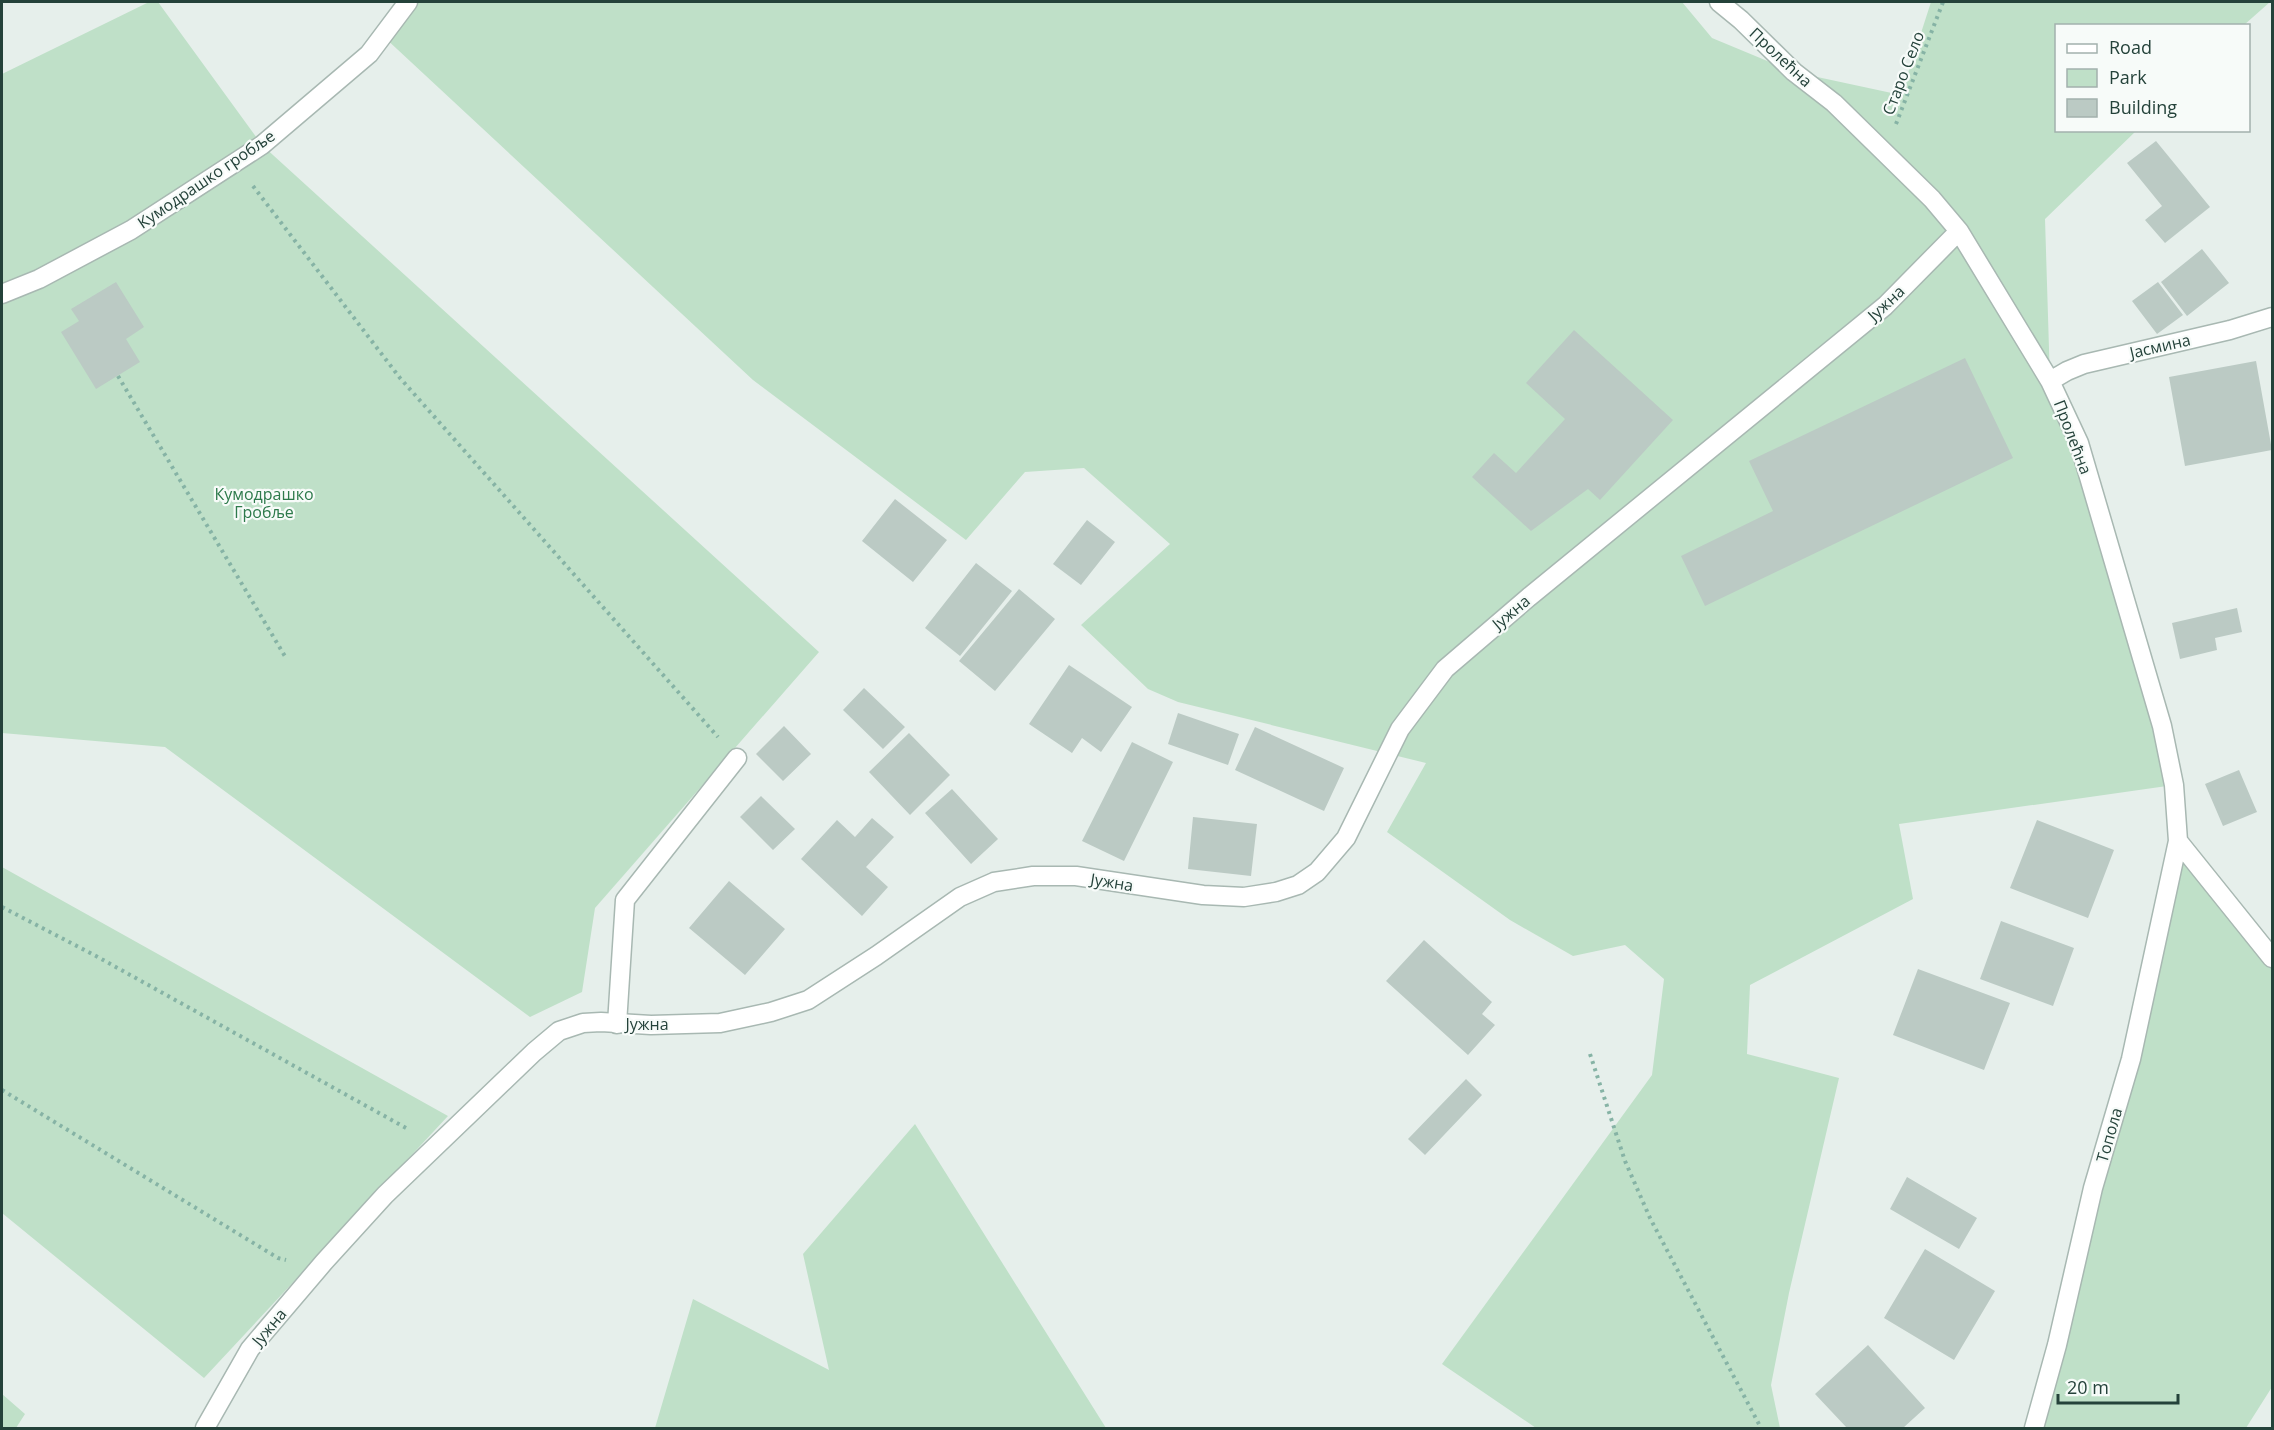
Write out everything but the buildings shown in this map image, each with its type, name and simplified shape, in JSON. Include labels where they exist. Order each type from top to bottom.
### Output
[{"type":"street","name":"Кумодрашко гробље","points":[[2,294],[39,279],[131,230],[262,145],[369,54],[408,2]]},
{"type":"street","name":"Пролећна","points":[[1719,2],[1741,20],[1794,72],[1834,103],[1932,199],[1959,231],[2050,381],[2079,443],[2162,726],[2174,785],[2178,841]]},
{"type":"street","name":"Јужна","points":[[205,1428],[250,1349],[324,1262],[384,1195],[559,1031],[584,1023],[601,1022],[617,1024],[720,1023],[771,1012],[808,1000],[960,897],[994,882],[1033,876],[1076,876],[1203,895],[1244,897],[1268,894],[1298,885],[1317,872],[1346,838],[1400,729],[1445,669],[1537,590],[1885,306],[1959,231]]},
{"type":"street","name":"Јасмина","points":[[2050,381],[2084,364],[2230,330],[2272,316]]},
{"type":"street","points":[[617,1024],[625,900],[736,758]]},
{"type":"street","points":[[2178,841],[2272,958]]},
{"type":"street","name":"Топола","points":[[2034,1428],[2057,1345],[2093,1188],[2131,1059],[2178,841]]},
{"type":"path","name":"Старо Село","points":[[1885,152],[1943,2]]},
{"type":"path","points":[[236,162],[273,214],[400,378],[736,758]]},
{"type":"path","points":[[118,376],[286,658]]},
{"type":"path","points":[[2,907],[96,956],[406,1128],[423,1158]]},
{"type":"path","points":[[1590,1054],[1625,1161],[1650,1218],[1761,1428]]},
{"type":"path","points":[[2,1090],[278,1258],[311,1264],[324,1262]]},
{"type":"green space","name":"Кумодрашко Гробље","points":[[149,2],[158,2],[262,145],[819,652],[595,908],[582,992],[530,1017],[165,747],[2,733],[2,74]]},
{"type":"green space","points":[[408,2],[1682,2],[1712,38],[1794,72],[1901,95],[1931,2],[2270,2],[2245,24],[2055,24],[2055,132],[2135,132],[2045,219],[2050,381],[2079,443],[2174,785],[1899,824],[1913,899],[1750,985],[1747,1054],[1839,1078],[1789,1293],[1771,1385],[1780,1428],[1536,1428],[1442,1364],[1652,1075],[1664,979],[1625,945],[1573,956],[1510,920],[1387,832],[1426,763],[1178,702],[1148,689],[1081,625],[1170,544],[1084,468],[1025,472],[966,540],[753,380],[383,36]]},
{"type":"green space","points":[[2178,841],[2272,958],[2272,1387],[2246,1428],[2034,1428]]},
{"type":"green space","points":[[2,867],[448,1116],[204,1378],[2,1213]]},
{"type":"green space","points":[[915,1124],[1106,1428],[655,1428],[693,1299],[829,1370],[803,1254]]},
{"type":"green space","points":[[2,1394],[25,1414],[16,1428],[2,1428]]}]
